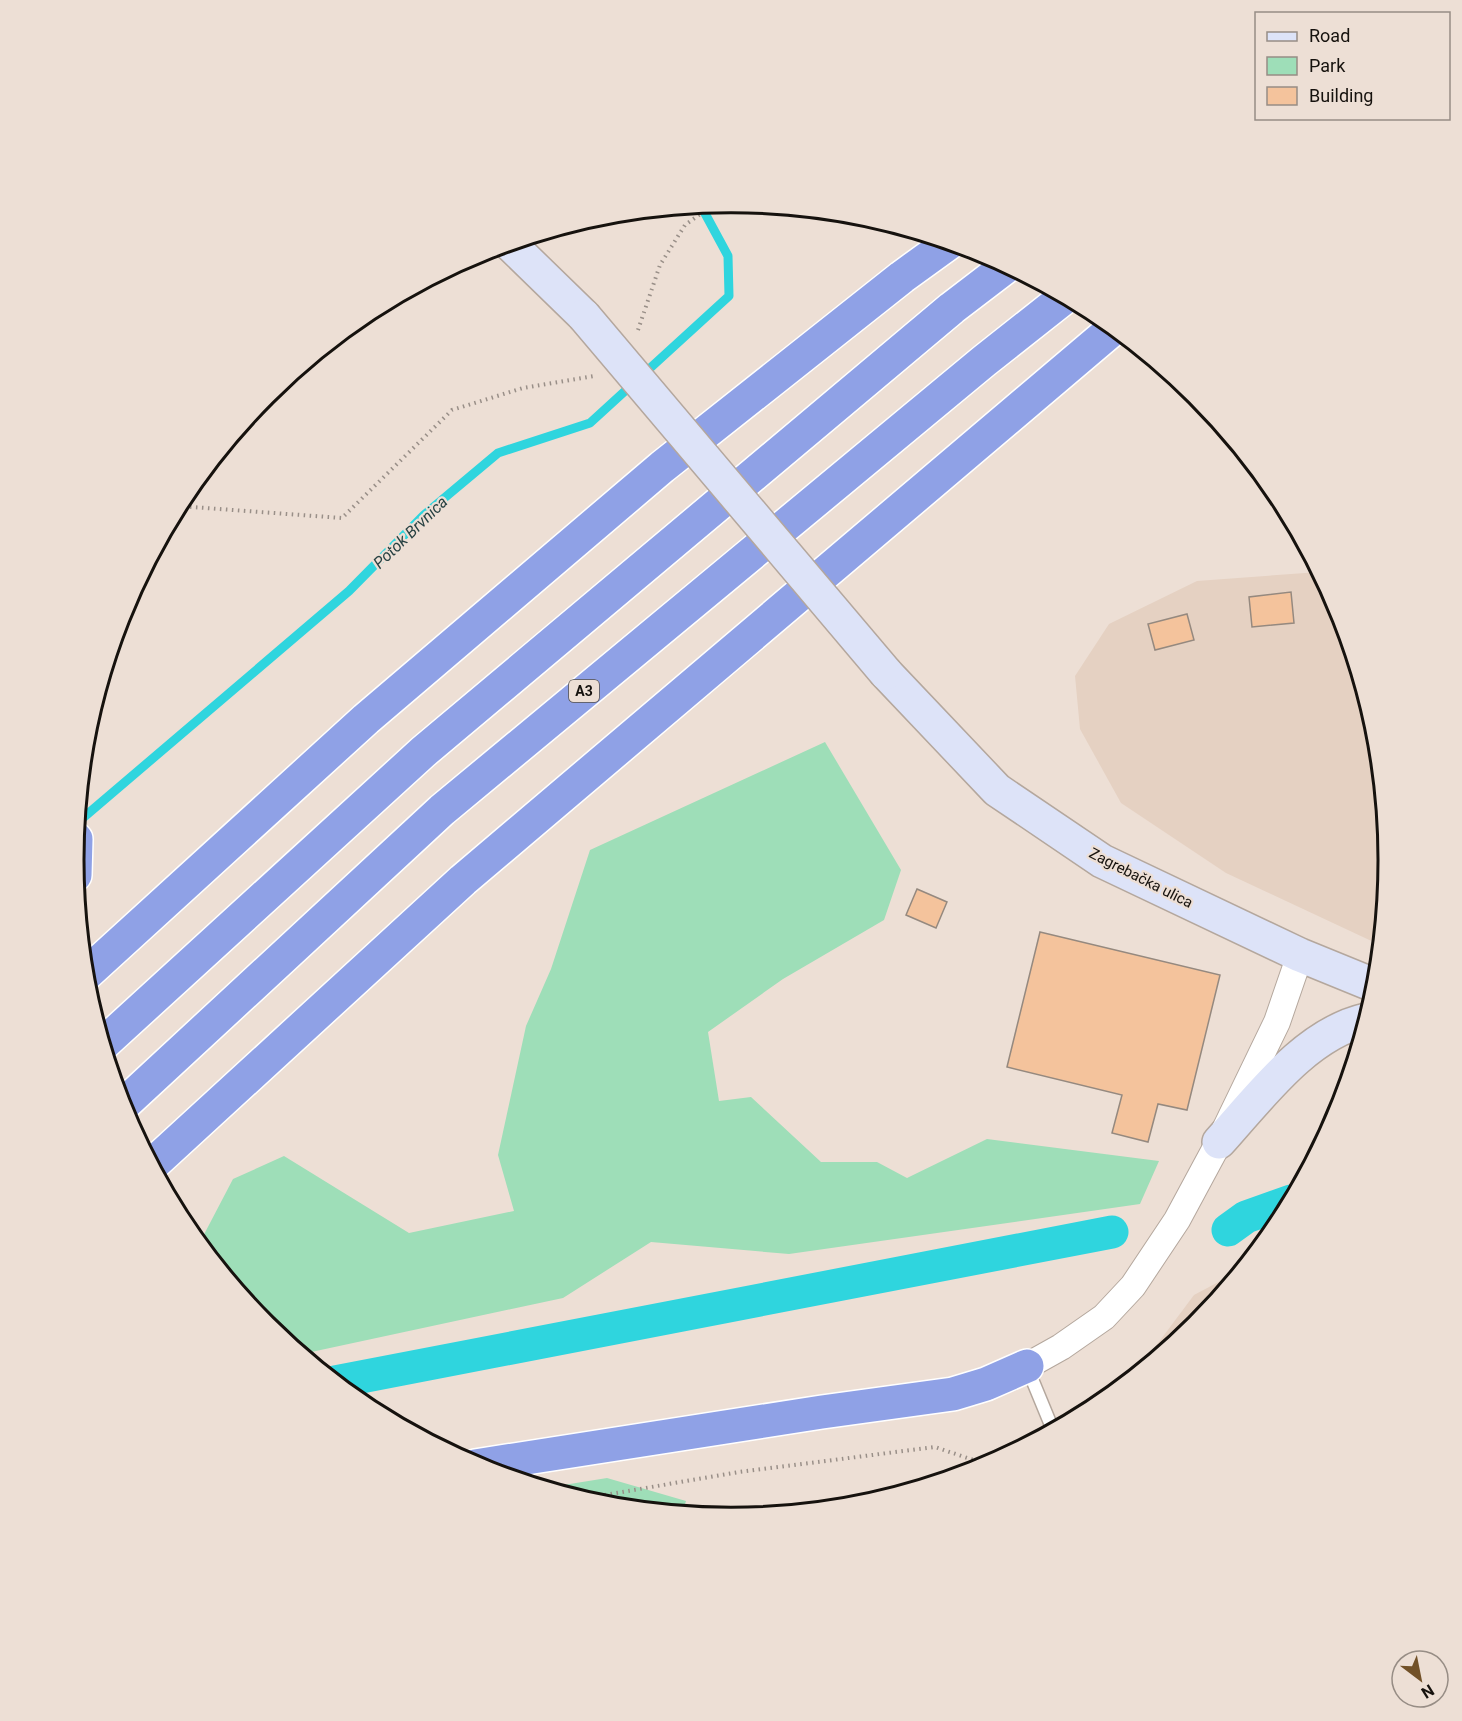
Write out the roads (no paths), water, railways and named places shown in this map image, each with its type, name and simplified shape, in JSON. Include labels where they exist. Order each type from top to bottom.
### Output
[{"type":"highway","points":[[93,968],[366,719],[662,467],[902,277],[941,249]]},
{"type":"highway","points":[[109,1038],[423,752],[952,308],[999,272]]},
{"type":"highway","name":"A3","points":[[130,1099],[442,810],[984,361],[1058,303]]},
{"type":"highway","points":[[158,1160],[463,880],[1107,334]]},
{"type":"highway","points":[[496,1463],[953,1394],[986,1384],[1027,1366]]},
{"type":"main road","name":"Zagrebačka ulica","points":[[517,250],[584,316],[886,673],[997,790],[1102,861],[1300,956],[1367,982]]},
{"type":"main road","points":[[1219,1142],[1284,1070],[1324,1038],[1357,1022]]},
{"type":"street","points":[[1027,1366],[1062,1347],[1104,1317],[1133,1286],[1178,1220],[1277,1022],[1300,956]]},
{"type":"lane","points":[[1027,1366],[1050,1423]]},
{"type":"waterway","name":"Potok Brvnica","points":[[85,816],[349,591],[424,515],[498,453],[590,423],[729,296],[728,256],[705,214]]},
{"type":"waterway","points":[[1228,1230],[1246,1217],[1278,1206]]},
{"type":"waterway","points":[[346,1380],[1112,1232]]}]
